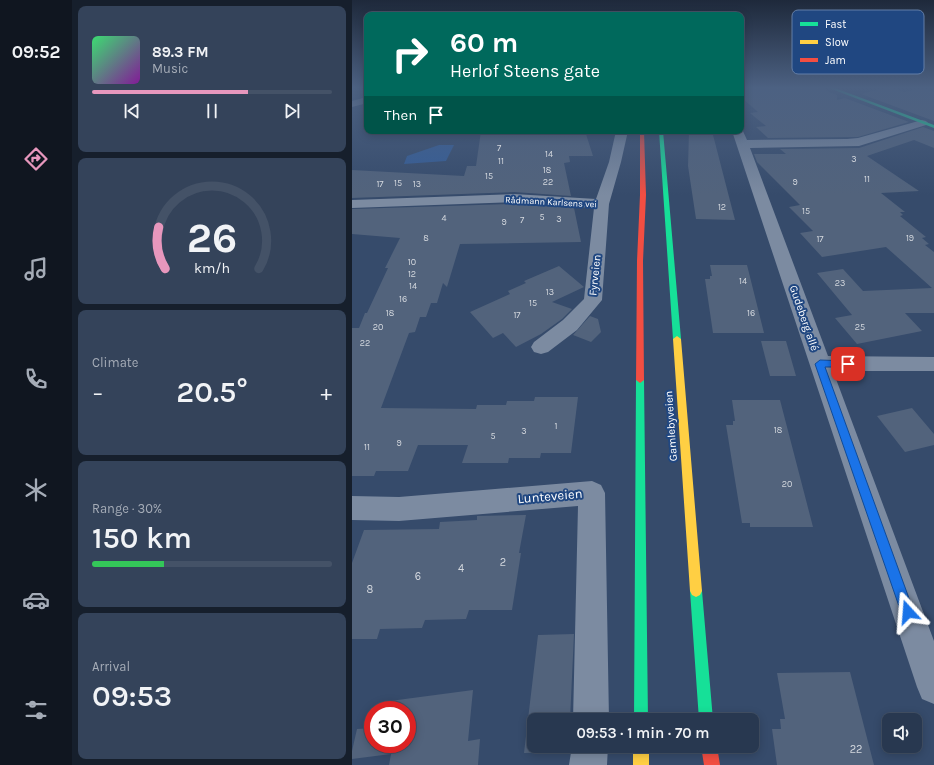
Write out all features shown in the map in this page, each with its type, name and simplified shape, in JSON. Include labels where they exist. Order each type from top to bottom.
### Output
[{"type":"street","points":[[741,138],[847,144],[859,142],[920,124]]},
{"type":"street","points":[[924,124],[934,127]]},
{"type":"street","name":"Rådmann Karlsens vei","points":[[352,204],[514,198],[602,204],[615,162],[621,134]]},
{"type":"street","points":[[641,713],[640,261],[644,195],[642,134]]},
{"type":"street","name":"Gamlebyveien","points":[[661,134],[705,713]]},
{"type":"street","name":"Gudeberg allé","points":[[741,138],[934,687]]},
{"type":"street","name":"Fyrveien","points":[[541,348],[570,325],[593,300],[602,204]]},
{"type":"street","points":[[820,364],[934,364]]},
{"type":"street","name":"Lunteveien","points":[[352,508],[399,509],[592,493],[590,713]]},
{"type":"street","points":[[588,765],[589,753]]},
{"type":"street","points":[[641,753],[641,765]]},
{"type":"street","points":[[710,753],[712,765]]},
{"type":"shaded area","points":[[439,145],[454,145],[446,161],[404,164],[407,156]]},
{"type":"building","points":[[763,124],[903,124],[858,137],[768,138],[756,127],[766,126]]},
{"type":"building","points":[[923,127],[934,131],[934,148],[914,140],[867,156],[919,191],[881,193],[905,212],[900,212],[903,215],[900,216],[926,237],[922,238],[929,244],[925,245],[934,252],[934,313],[905,313],[922,331],[857,344],[835,318],[852,315],[817,273],[843,269],[863,291],[932,288],[886,247],[822,257],[800,233],[813,231],[789,207],[800,205],[757,162],[754,154],[786,154],[780,149],[859,148]]},
{"type":"building","points":[[481,134],[586,134],[593,156],[569,156],[570,162],[564,163],[571,196],[514,192],[352,198],[352,170],[464,176],[467,166],[476,166]]},
{"type":"building","points":[[689,134],[713,134],[735,220],[696,219],[688,166]]},
{"type":"building","points":[[514,204],[574,208],[581,242],[460,244],[447,287],[443,283],[437,303],[431,303],[426,317],[420,317],[415,332],[409,333],[381,408],[476,409],[477,405],[506,405],[507,401],[534,401],[535,397],[578,397],[571,453],[541,453],[540,458],[509,458],[508,463],[462,463],[468,445],[418,445],[408,471],[376,471],[374,476],[352,476],[352,328],[359,328],[365,313],[367,313],[388,268],[385,268],[400,238],[352,234],[352,209]]},
{"type":"building","points":[[710,265],[747,265],[764,333],[713,333],[705,279],[710,279],[710,276],[712,276]]},
{"type":"building","points":[[559,266],[584,287],[552,302],[572,309],[562,319],[541,334],[516,347],[503,333],[493,338],[470,312],[510,294],[508,291],[526,283],[524,281]]},
{"type":"building","points":[[590,316],[598,319],[601,332],[591,342],[573,335]]},
{"type":"building","points":[[761,341],[786,341],[796,376],[770,376]]},
{"type":"building","points":[[732,400],[780,400],[813,527],[750,527],[750,523],[742,523],[726,425],[733,425],[733,421],[735,421]]},
{"type":"building","points":[[912,408],[934,434],[934,445],[905,452],[877,416]]},
{"type":"building","points":[[526,515],[519,553],[521,553],[512,610],[469,610],[466,619],[425,620],[422,628],[380,629],[377,639],[352,639],[352,563],[364,530],[439,529],[440,522],[477,520],[477,516]]},
{"type":"building","points":[[574,634],[570,713],[529,713],[538,635]]},
{"type":"building","points":[[850,672],[874,765],[777,765],[772,729],[781,729],[780,719],[785,719],[777,673]]},
{"type":"building","points":[[473,690],[468,741],[480,739],[478,765],[389,765],[391,754],[352,759],[352,751],[357,729],[364,729],[364,753],[416,753],[416,701],[390,701]]},
{"type":"building","points":[[527,728],[527,753],[524,753]]},
{"type":"traffic: fast","points":[[925,124],[934,127]]},
{"type":"traffic: fast","points":[[661,134],[677,339]]},
{"type":"traffic: fast","points":[[640,380],[641,713]]},
{"type":"traffic: fast","points":[[696,591],[705,713]]},
{"type":"traffic: slow","points":[[677,339],[696,591]]},
{"type":"traffic: slow","points":[[641,753],[641,765]]},
{"type":"traffic: jam","points":[[640,380],[640,261],[643,195],[642,134]]},
{"type":"traffic: jam","points":[[710,753],[712,765]]},
{"type":"route","points":[[848,364],[820,364],[908,612]]}]
